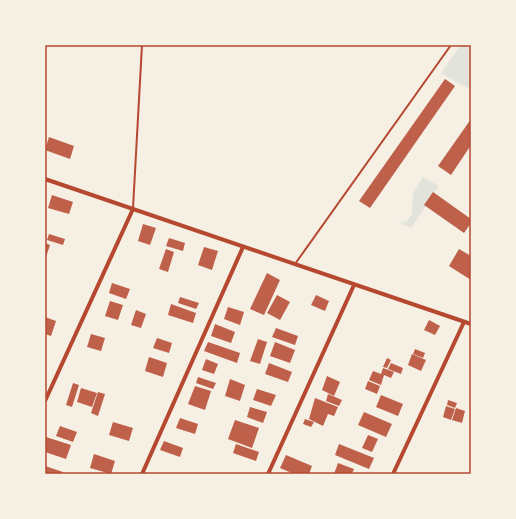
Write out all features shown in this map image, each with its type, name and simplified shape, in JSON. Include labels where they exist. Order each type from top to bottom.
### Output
[{"type":"street","points":[[45,180],[471,324]]},
{"type":"street","points":[[45,401],[132,209]]},
{"type":"street","points":[[142,474],[243,247]]},
{"type":"street","points":[[268,474],[354,285]]},
{"type":"street","points":[[393,474],[464,322]]},
{"type":"lane","points":[[132,209],[142,45]]},
{"type":"lane","points":[[295,265],[451,45]]},
{"type":"shaded area","points":[[461,45],[471,45],[471,90],[441,73]]},
{"type":"shaded area","points":[[423,177],[439,186],[411,228],[399,223],[407,221],[412,214],[413,194]]},
{"type":"building","points":[[445,79],[455,86],[370,208],[359,201]]},
{"type":"building","points":[[471,119],[471,145],[451,175],[438,166]]},
{"type":"building","points":[[49,137],[74,146],[70,159],[45,150]]},
{"type":"building","points":[[433,192],[471,219],[471,223],[464,233],[424,205]]},
{"type":"building","points":[[52,195],[73,202],[69,214],[48,208]]},
{"type":"building","points":[[143,224],[156,228],[150,245],[138,241]]},
{"type":"building","points":[[49,234],[65,239],[63,245],[47,240]]},
{"type":"building","points":[[169,238],[185,243],[183,251],[166,246]]},
{"type":"building","points":[[45,243],[50,245],[45,260]]},
{"type":"building","points":[[204,247],[218,251],[212,270],[198,265]]},
{"type":"building","points":[[166,249],[174,252],[168,272],[159,269]]},
{"type":"building","points":[[459,249],[471,256],[471,280],[449,266]]},
{"type":"building","points":[[267,273],[280,280],[264,315],[250,309]]},
{"type":"building","points":[[112,283],[130,289],[126,299],[109,293]]},
{"type":"building","points":[[277,295],[290,302],[280,320],[267,313]]},
{"type":"building","points":[[316,295],[329,301],[325,311],[311,305]]},
{"type":"building","points":[[180,297],[199,303],[196,309],[178,303]]},
{"type":"building","points":[[110,301],[123,305],[118,320],[105,316]]},
{"type":"building","points":[[171,304],[196,313],[193,323],[168,315]]},
{"type":"building","points":[[228,307],[244,312],[240,325],[224,319]]},
{"type":"building","points":[[136,310],[146,314],[141,328],[131,325]]},
{"type":"building","points":[[45,317],[56,321],[51,336],[45,334]]},
{"type":"building","points":[[429,320],[440,326],[435,335],[424,330]]},
{"type":"building","points":[[215,324],[235,332],[231,343],[211,336]]},
{"type":"building","points":[[276,328],[298,336],[295,345],[272,337]]},
{"type":"building","points":[[91,334],[105,338],[101,351],[87,347]]},
{"type":"building","points":[[157,338],[172,343],[169,353],[153,348]]},
{"type":"building","points":[[258,339],[267,342],[260,364],[250,361]]},
{"type":"building","points":[[208,342],[240,353],[237,363],[204,351]]},
{"type":"building","points":[[275,342],[295,350],[290,363],[270,356]]},
{"type":"building","points":[[415,349],[425,353],[423,358],[413,354]]},
{"type":"building","points":[[412,354],[426,360],[421,371],[408,365]]},
{"type":"building","points":[[149,357],[167,363],[163,377],[145,371]]},
{"type":"building","points":[[387,358],[391,360],[387,368],[383,367]]},
{"type":"building","points":[[206,359],[218,364],[214,374],[202,370]]},
{"type":"building","points":[[269,363],[292,372],[288,382],[265,374]]},
{"type":"building","points":[[391,363],[403,368],[401,374],[388,369]]},
{"type":"building","points":[[383,368],[394,372],[391,378],[384,375],[381,385],[369,380],[373,371],[381,374]]},
{"type":"building","points":[[327,376],[340,382],[334,396],[322,390]]},
{"type":"building","points":[[198,377],[216,383],[213,389],[196,383]]},
{"type":"building","points":[[230,379],[245,385],[240,401],[225,396]]},
{"type":"building","points":[[368,381],[380,386],[377,394],[365,389]]},
{"type":"building","points":[[73,383],[79,385],[72,407],[66,405]]},
{"type":"building","points":[[195,386],[211,391],[205,410],[188,404]]},
{"type":"building","points":[[81,388],[97,393],[92,407],[77,402]]},
{"type":"building","points":[[257,389],[276,395],[271,406],[253,400]]},
{"type":"building","points":[[98,392],[105,394],[98,416],[91,413]]},
{"type":"building","points":[[328,394],[342,400],[339,406],[326,401]]},
{"type":"building","points":[[381,395],[403,404],[398,416],[376,407]]},
{"type":"building","points":[[315,398],[338,407],[334,416],[328,414],[323,426],[309,419]]},
{"type":"building","points":[[448,400],[457,403],[455,408],[447,405]]},
{"type":"building","points":[[446,406],[455,409],[451,420],[443,417]]},
{"type":"building","points":[[250,407],[267,412],[263,423],[247,417]]},
{"type":"building","points":[[456,408],[465,411],[462,423],[452,420]]},
{"type":"building","points":[[364,412],[392,424],[386,437],[358,425]]},
{"type":"building","points":[[180,418],[198,424],[195,434],[176,428]]},
{"type":"building","points":[[305,419],[314,422],[311,427],[303,424]]},
{"type":"building","points":[[235,420],[259,428],[252,448],[228,439]]},
{"type":"building","points":[[113,422],[133,428],[129,441],[109,435]]},
{"type":"building","points":[[60,426],[77,432],[73,442],[56,436]]},
{"type":"building","points":[[368,435],[378,439],[372,452],[362,448]]},
{"type":"building","points":[[46,437],[71,445],[66,459],[45,452]]},
{"type":"building","points":[[164,441],[183,448],[180,457],[160,450]]},
{"type":"building","points":[[236,444],[259,452],[256,461],[233,453]]},
{"type":"building","points":[[339,444],[374,458],[369,469],[335,455]]},
{"type":"building","points":[[94,454],[115,461],[111,474],[90,468]]},
{"type":"building","points":[[286,455],[312,466],[309,474],[294,474],[280,468]]},
{"type":"building","points":[[338,463],[354,469],[352,474],[334,474]]},
{"type":"building","points":[[45,466],[63,472],[63,474],[45,474]]}]
